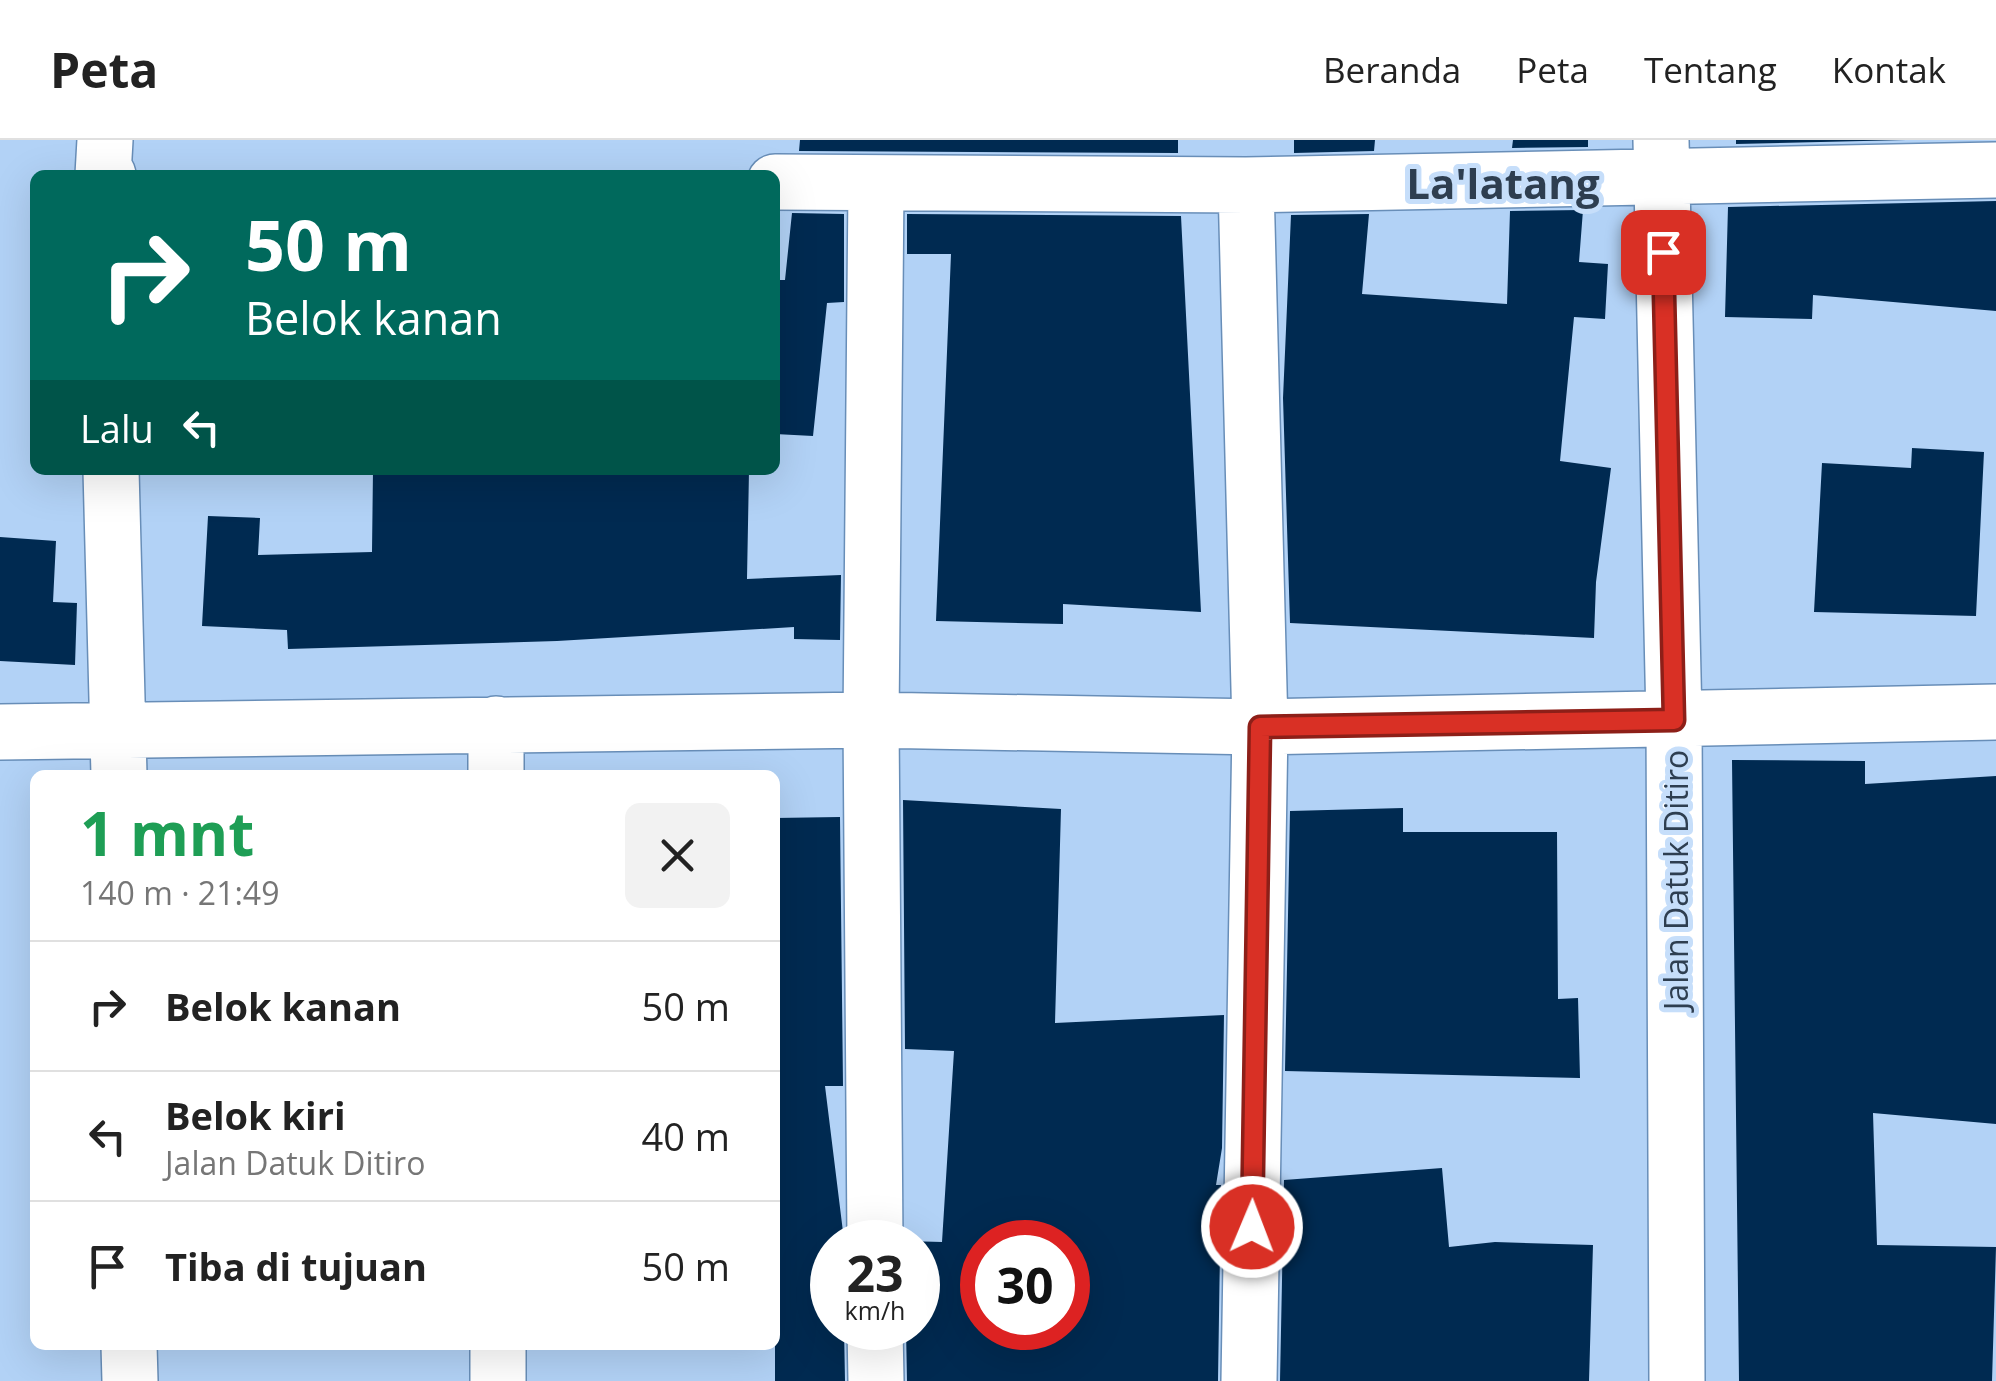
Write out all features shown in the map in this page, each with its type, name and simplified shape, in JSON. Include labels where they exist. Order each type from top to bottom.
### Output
[{"type":"street","points":[[105,170],[106,140]]},
{"type":"street","points":[[780,182],[876,186],[1484,183],[1661,157],[1996,170]]},
{"type":"street","name":"Jalan Datuk Ditiro","points":[[1661,157],[1674,720],[1677,1381]]},
{"type":"street","points":[[875,1220],[871,720],[876,186]]},
{"type":"street","points":[[1246,186],[1260,727],[1249,1381]]},
{"type":"street","points":[[111,475],[118,753]]},
{"type":"street","points":[[0,732],[118,753],[496,749],[871,720],[1260,727],[1996,712]]},
{"type":"street","points":[[129,1350],[130,1381]]},
{"type":"street","points":[[498,1350],[498,1381]]},
{"type":"street","points":[[876,1350],[876,1381]]},
{"type":"building","points":[[800,140],[1178,140],[1178,153],[799,151]]},
{"type":"building","points":[[1294,140],[1375,140],[1374,151],[1294,153]]},
{"type":"building","points":[[1513,140],[1588,140],[1588,147],[1512,148]]},
{"type":"building","points":[[1736,140],[1906,140],[1736,144]]},
{"type":"building","points":[[1996,201],[1996,311],[1813,295],[1812,319],[1725,317],[1728,207]]},
{"type":"building","points":[[1583,210],[1579,262],[1608,264],[1605,319],[1574,317],[1560,461],[1611,468],[1596,582],[1594,638],[1290,623],[1283,398],[1291,215],[1369,214],[1362,294],[1507,304],[1510,211]]},
{"type":"building","points":[[792,213],[844,214],[844,302],[827,303],[813,436],[780,434],[780,280],[785,280]]},
{"type":"building","points":[[907,214],[1181,216],[1201,612],[1063,604],[1063,624],[936,621],[951,254],[907,254]]},
{"type":"building","points":[[1912,448],[1984,452],[1976,616],[1814,612],[1822,463],[1911,468]]},
{"type":"building","points":[[373,475],[749,475],[747,579],[841,575],[840,640],[794,639],[794,627],[557,641],[288,649],[287,630],[202,626],[208,516],[260,518],[258,555],[372,552]]},
{"type":"building","points":[[0,537],[56,541],[53,602],[77,603],[75,665],[0,661]]},
{"type":"building","points":[[1732,760],[1865,761],[1865,784],[1996,776],[1996,1124],[1873,1113],[1877,1245],[1996,1247],[1992,1381],[1739,1381]]},
{"type":"building","points":[[903,800],[1061,809],[1055,1023],[1224,1015],[1222,1148],[1216,1185],[1221,1185],[1218,1381],[907,1381],[906,1350],[940,1350],[940,1242],[954,1051],[905,1049]]},
{"type":"building","points":[[1403,808],[1403,832],[1557,832],[1558,999],[1578,998],[1580,1078],[1285,1071],[1290,811]]},
{"type":"building","points":[[840,817],[843,1086],[825,1086],[842,1220],[810,1220],[810,1350],[844,1350],[845,1381],[775,1381],[775,1350],[780,1350],[780,818]]},
{"type":"building","points":[[1442,1168],[1449,1247],[1495,1242],[1593,1245],[1589,1381],[1280,1381],[1284,1180]]},
{"type":"district","name":"La'latang","points":[[1503,182]]},
{"type":"route","points":[[1252,1227],[1260,727],[1674,720],[1663,252]]}]
